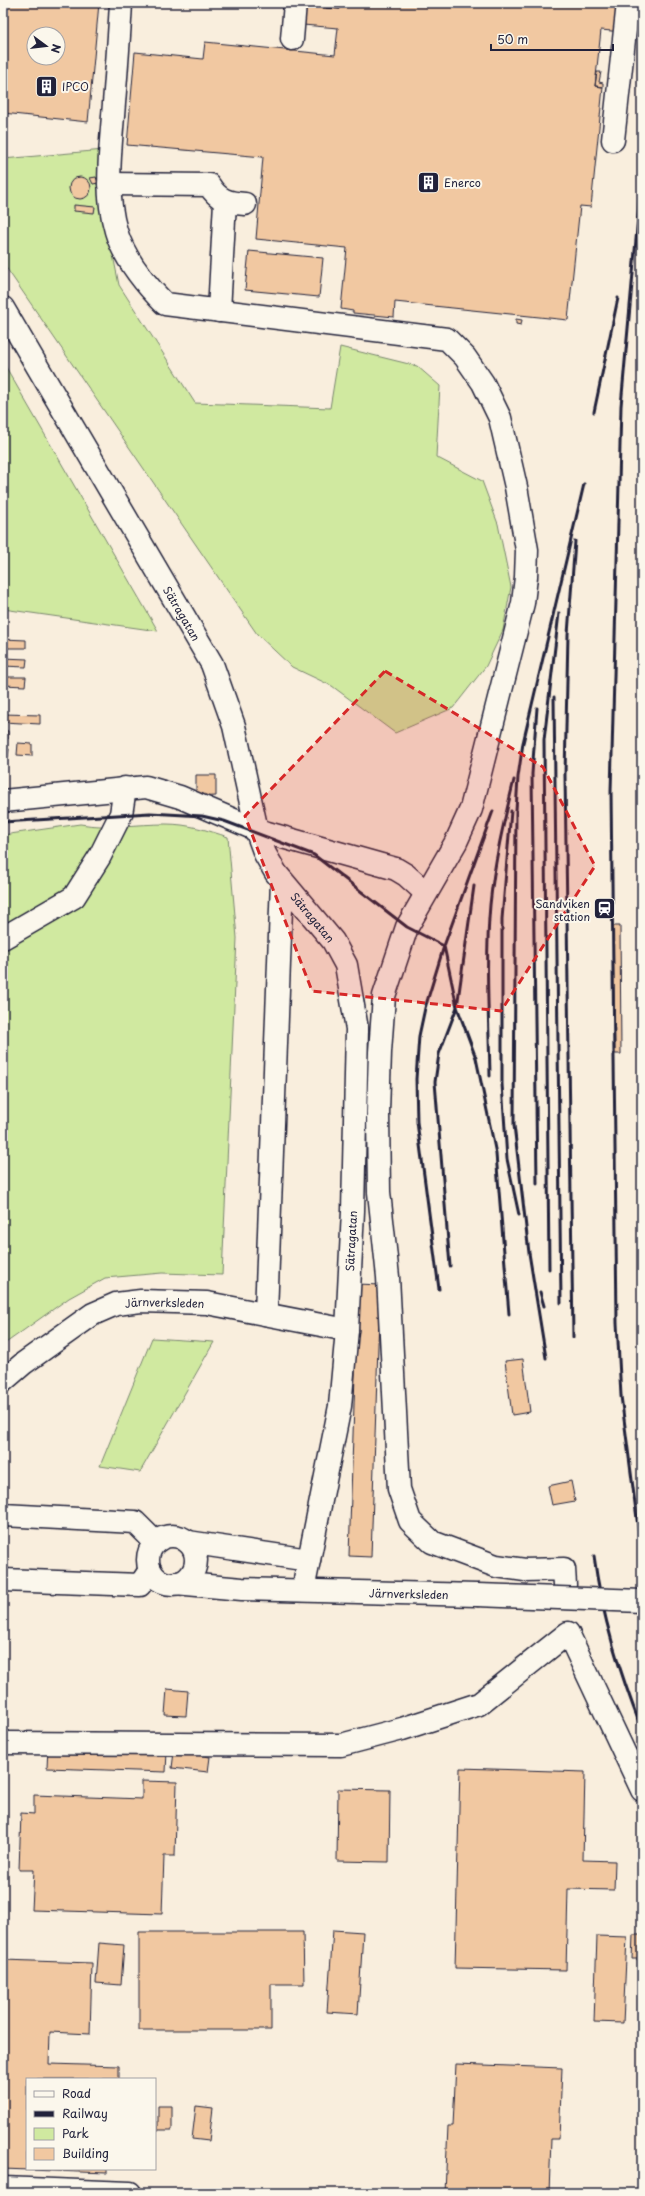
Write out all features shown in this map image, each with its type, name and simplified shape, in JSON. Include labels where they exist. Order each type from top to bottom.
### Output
[{"type":"street","points":[[121,3],[109,167],[111,207],[116,232],[127,255],[152,291],[165,304],[447,339],[465,356],[483,383],[500,418],[516,487],[527,550],[524,603],[471,809],[456,842],[407,927],[386,989],[380,1052],[378,1112],[379,1192],[388,1277],[399,1489],[410,1521],[432,1542],[496,1566],[525,1570],[564,1569],[565,1584]]},
{"type":"street","points":[[292,39],[295,3]]},
{"type":"street","points":[[613,140],[628,3]]},
{"type":"street","points":[[109,184],[209,185],[217,196],[235,202],[219,311]]},
{"type":"street","name":"Sätragatan","points":[[3,308],[212,664],[234,726],[257,830],[265,854],[282,880],[333,941],[346,965],[357,1030],[356,1129],[347,1330],[340,1406],[302,1590]]},
{"type":"street","points":[[3,801],[146,787],[180,797],[257,830],[396,869],[406,875],[426,893]]},
{"type":"street","points":[[3,938],[74,897],[100,856],[120,814],[125,788]]},
{"type":"street","points":[[266,1314],[282,880]]},
{"type":"street","name":"Järnverksleden","points":[[3,1381],[24,1363],[93,1314],[116,1304],[170,1301],[207,1303],[347,1330]]},
{"type":"street","points":[[3,1515],[135,1522],[155,1542]]},
{"type":"street","points":[[3,1580],[140,1585],[150,1570],[148,1555],[155,1542],[161,1538],[175,1536],[188,1542],[309,1560]]},
{"type":"street","points":[[175,1583],[189,1576],[196,1563],[192,1548],[188,1542]]},
{"type":"street","name":"Järnverksleden","points":[[150,1570],[160,1581],[242,1589],[642,1601]]},
{"type":"street","points":[[3,1743],[341,1745],[402,1729],[479,1704],[567,1624],[642,1790]]},
{"type":"street","points":[[3,2188],[130,2193]]},
{"type":"highlighted area","points":[[385,671],[543,767],[595,866],[501,1011],[312,991],[245,816]]},
{"type":"green space","points":[[104,150],[111,245],[119,285],[195,403],[330,408],[340,347],[417,366],[440,386],[436,457],[482,481],[498,524],[511,587],[503,630],[486,666],[453,708],[395,733],[332,686],[292,667],[257,634],[3,263],[3,159]]},
{"type":"green space","points":[[3,362],[158,631],[3,609]]},
{"type":"green space","points":[[80,824],[112,826],[174,824],[197,828],[228,837],[237,938],[222,1275],[162,1273],[105,1278],[69,1298],[3,1345],[3,835]]},
{"type":"green space","points":[[152,1338],[214,1342],[140,1472],[100,1466]]},
{"type":"building","name":"IPCO","points":[[3,3],[99,3],[88,122],[3,113]]},
{"type":"building","points":[[327,3],[340,3],[340,9],[326,8]]},
{"type":"building","name":"Enerco","points":[[340,3],[625,3],[622,32],[601,30],[595,86],[603,87],[591,207],[580,206],[568,320],[395,302],[394,317],[353,313],[353,311],[341,309],[347,248],[256,239],[263,157],[127,145],[135,52],[203,59],[205,42],[335,55],[338,28],[303,25],[305,6],[340,9]]},
{"type":"building","points":[[597,72],[601,72],[599,82],[603,83],[603,87],[595,86]]},
{"type":"building","points":[[76,177],[84,177],[91,184],[91,192],[84,199],[76,199],[69,192],[69,184]]},
{"type":"building","points":[[96,177],[98,183],[93,184],[90,178]]},
{"type":"building","points":[[74,205],[95,207],[94,213],[74,211]]},
{"type":"building","points":[[249,251],[323,258],[319,297],[245,290]]},
{"type":"building","points":[[516,319],[522,320],[521,325],[516,324]]},
{"type":"building","points":[[3,639],[26,640],[26,648],[3,648]]},
{"type":"building","points":[[3,658],[27,659],[26,667],[3,666]]},
{"type":"building","points":[[3,677],[26,677],[25,686],[3,685]]},
{"type":"building","points":[[3,714],[40,715],[40,724],[3,722]]},
{"type":"building","points":[[3,730],[8,731],[8,739],[3,739]]},
{"type":"building","points":[[18,743],[32,744],[32,756],[17,755]]},
{"type":"building","points":[[3,749],[9,749],[8,757],[3,757]]},
{"type":"building","points":[[196,775],[216,775],[216,796],[196,797]]},
{"type":"building","points":[[613,926],[620,926],[621,1054],[615,1054]]},
{"type":"building","points":[[640,928],[642,928],[642,1019]]},
{"type":"building","points":[[358,1284],[380,1285],[371,1557],[349,1556]]},
{"type":"building","points":[[523,1359],[530,1412],[512,1415],[505,1361]]},
{"type":"building","points":[[571,1481],[575,1501],[552,1505],[548,1486]]},
{"type":"building","points":[[167,1689],[188,1691],[186,1716],[165,1715]]},
{"type":"building","points":[[48,1747],[167,1751],[166,1772],[47,1768]]},
{"type":"building","points":[[174,1752],[210,1757],[208,1772],[172,1768]]},
{"type":"building","points":[[460,1768],[585,1772],[583,1860],[615,1861],[614,1890],[568,1889],[566,1970],[455,1968]]},
{"type":"building","points":[[142,1781],[177,1782],[175,1856],[164,1856],[162,1914],[32,1910],[34,1870],[19,1870],[21,1813],[34,1814],[34,1795],[142,1799]]},
{"type":"building","points":[[338,1789],[390,1790],[389,1862],[337,1861]]},
{"type":"building","points":[[333,1930],[363,1932],[358,2014],[327,2012]]},
{"type":"building","points":[[139,1932],[303,1932],[304,1984],[271,1984],[271,2030],[139,2030]]},
{"type":"building","points":[[633,1935],[642,1935],[642,1959],[632,1959]]},
{"type":"building","points":[[597,1936],[627,1937],[623,2023],[594,2022]]},
{"type":"building","points":[[99,1943],[124,1945],[121,1985],[96,1983]]},
{"type":"building","points":[[3,1960],[92,1963],[90,2034],[50,2032],[49,2064],[119,2066],[119,2078],[26,2078],[26,2170],[3,2169]]},
{"type":"building","points":[[456,2064],[562,2068],[559,2139],[551,2139],[549,2193],[445,2193],[448,2126],[453,2126]]},
{"type":"building","points":[[158,2106],[172,2106],[172,2130],[158,2130]]},
{"type":"building","points":[[196,2106],[213,2108],[209,2141],[192,2139]]},
{"type":"building","points":[[29,2170],[107,2170],[107,2173]]},
{"type":"tunnel","points":[[565,1585],[567,1616]]},
{"type":"railway","points":[[642,173],[621,406],[611,792],[617,1323],[621,1396],[642,1557]]},
{"type":"railway","points":[[594,412],[618,298]]},
{"type":"railway","points":[[546,1358],[529,1253],[514,1125],[516,811],[518,777],[523,743],[584,484]]},
{"type":"railway","points":[[573,1337],[565,775],[568,634],[575,541]]},
{"type":"railway","points":[[549,1269],[544,740],[559,613]]},
{"type":"railway","points":[[554,697],[561,1303]]},
{"type":"railway","points":[[537,708],[532,774],[537,1184]]},
{"type":"railway","points":[[490,1076],[488,969],[490,905],[503,826],[514,780]]},
{"type":"railway","points":[[439,1289],[417,1122],[416,1079],[419,1036],[425,1008],[444,946],[493,811]]},
{"type":"railway","points":[[511,811],[502,919],[502,1084],[507,1159],[519,1215]]},
{"type":"railway","points":[[3,822],[150,813],[202,816],[224,821],[314,855],[407,927],[444,946],[457,1007],[476,1058],[496,1154],[509,1314]]},
{"type":"railway","points":[[450,1266],[435,1082],[439,1054],[457,1007],[474,886]]},
{"type":"railway","points":[[540,1292],[544,1306]]},
{"type":"railway","points":[[594,1556],[597,1579],[607,1623],[626,1687],[642,1730]]},
{"type":"place","name":"IPCO","points":[[47,86]]},
{"type":"place","name":"Enerco","points":[[428,182]]},
{"type":"place","name":"Sandviken station","points":[[605,909]]}]
